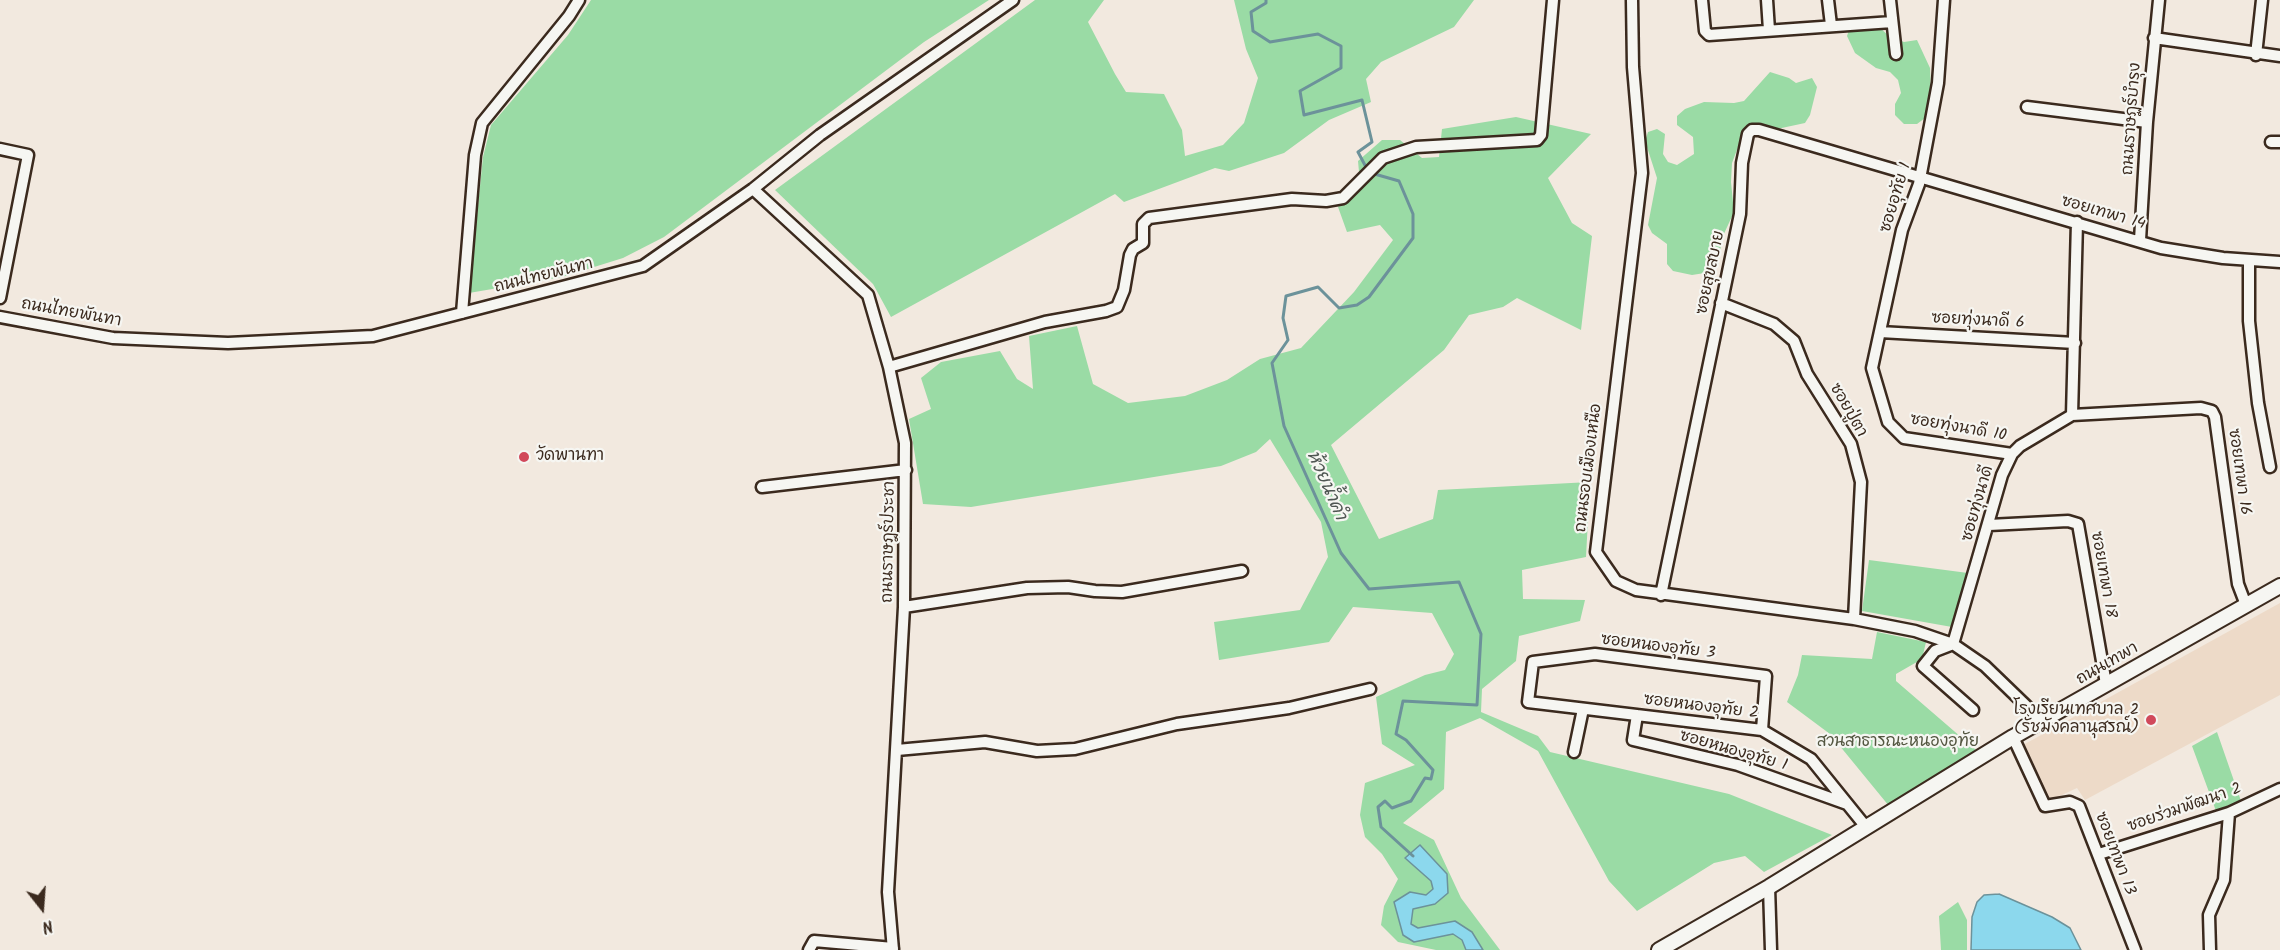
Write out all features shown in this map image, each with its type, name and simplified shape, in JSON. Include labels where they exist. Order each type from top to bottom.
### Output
[{"type":"street","points":[[462,313],[476,155],[482,123],[569,16],[579,0]]},
{"type":"street","name":"ถนนไทยพันทา","points":[[0,317],[114,338],[228,343],[373,336],[643,266],[753,189],[820,135],[1013,0]]},
{"type":"street","points":[[889,367],[1045,322],[1117,307],[1124,290],[1130,255],[1133,249],[1143,243],[1143,224],[1149,218],[1292,199],[1326,201],[1343,198],[1383,158],[1416,147],[1537,140],[1541,135],[1553,0]]},
{"type":"street","name":"ถนนรอบเมืองเหนือ","points":[[1632,0],[1634,67],[1642,173],[1596,552],[1616,580],[1636,590],[1854,620],[1914,631],[1953,644],[1986,666],[2042,721]]},
{"type":"street","points":[[1702,0],[1705,31],[1709,35],[1892,21]]},
{"type":"street","points":[[1767,0],[1769,30]]},
{"type":"street","points":[[1828,0],[1832,25]]},
{"type":"street","points":[[1890,0],[1896,54]]},
{"type":"street","name":"ซอยอุทัย 1","points":[[1872,368],[1902,230],[1920,177],[1938,83],[1944,0]]},
{"type":"street","name":"ถนนราษฏร์บำรุง","points":[[2140,240],[2147,122],[2159,0]]},
{"type":"street","points":[[2256,55],[2262,0]]},
{"type":"street","points":[[2154,38],[2256,55],[2280,56]]},
{"type":"street","points":[[2027,107],[2147,122]]},
{"type":"street","name":"ซอยสุขสบาย","points":[[1661,595],[1740,214],[1742,163],[1748,134],[1752,130],[1759,129],[1920,177]]},
{"type":"street","points":[[0,148],[28,154],[0,298]]},
{"type":"street","name":"ซอยเทพา 14","points":[[1920,177],[2183,253],[2280,262]]},
{"type":"street","name":"ถนนราษฎร์ประชา","points":[[753,189],[868,295],[889,367],[905,443],[904,608],[888,892],[893,949]]},
{"type":"street","points":[[2072,415],[2070,402],[2075,343],[2077,222]]},
{"type":"street","points":[[2249,260],[2249,321],[2258,404],[2270,467]]},
{"type":"street","name":"ซอยปู่ตา","points":[[1721,303],[1774,324],[1794,341],[1807,374],[1851,444],[1861,482],[1854,620]]},
{"type":"street","name":"ซอยทุ่งนาดี 6","points":[[1880,332],[2075,343]]},
{"type":"street","name":"ซอยทุ่งนาดี 10","points":[[1872,368],[1888,422],[1904,438],[2012,454]]},
{"type":"street","name":"ซอยเทพา 16","points":[[2072,415],[2201,408],[2212,411],[2238,584],[2246,604]]},
{"type":"street","name":"ซอยทุ่งนาดี","points":[[1953,644],[2002,475],[2012,454],[2020,446],[2072,415]]},
{"type":"street","points":[[762,487],[906,470]]},
{"type":"street","name":"ซอยเทพา 18","points":[[1989,525],[2068,521],[2078,525],[2106,684]]},
{"type":"street","points":[[904,608],[1028,588],[1068,587],[1122,592],[1242,571]]},
{"type":"street","name":"ถนนเทพา","points":[[1659,950],[1769,887],[2013,737],[2280,586]]},
{"type":"street","points":[[1953,644],[1935,651],[1923,666],[1973,710]]},
{"type":"street","name":"ซอยหนองอุทัย 3","points":[[1528,702],[1533,662],[1595,654],[1766,676],[1762,730]]},
{"type":"street","points":[[897,750],[986,742],[1037,751],[1075,749],[1177,724],[1289,708],[1370,689]]},
{"type":"street","name":"ซอยหนองอุทัย 2","points":[[1528,702],[1762,730],[1811,759],[1866,827]]},
{"type":"street","points":[[1575,752],[1583,709]]},
{"type":"street","name":"ซอยหนองอุทัย 1","points":[[1637,715],[1633,740],[1738,765],[1847,804]]},
{"type":"street","name":"ซอยเทพา 13","points":[[2013,737],[2041,801],[2046,806],[2075,802],[2099,854],[2135,950]]},
{"type":"street","name":"ซอยร่วมพัฒนา 2","points":[[2099,854],[2229,813],[2280,789]]},
{"type":"street","points":[[2210,950],[2209,915],[2224,880],[2229,813]]},
{"type":"street","points":[[1769,887],[1771,950]]},
{"type":"street","points":[[808,950],[814,941],[893,949]]},
{"type":"shaded area","name":"โรงเรียนเทศบาล 2 (รัชมังคลานุสรณ์)","points":[[2280,603],[2280,695],[2085,800],[2077,788],[2051,800],[2046,799],[2023,745]]},
{"type":"green space","points":[[591,0],[989,0],[924,42],[664,237],[623,258],[562,277],[469,293],[483,157],[491,125],[568,35]]},
{"type":"green space","points":[[1035,0],[1104,0],[1088,22],[1115,74],[1126,92],[1164,94],[1182,130],[1185,156],[1223,145],[1244,123],[1258,78],[1246,49],[1234,0],[1474,0],[1454,27],[1381,62],[1366,79],[1371,102],[1329,120],[1284,153],[1229,171],[1215,168],[1124,202],[1115,194],[891,317],[873,284],[775,190]]},
{"type":"green space","points":[[1850,27],[1879,27],[1889,36],[1904,42],[1917,40],[1930,68],[1931,96],[1925,118],[1917,124],[1904,124],[1895,115],[1895,104],[1901,93],[1898,80],[1890,72],[1876,68],[1855,53],[1847,36]]},
{"type":"green space","points":[[1770,72],[1789,78],[1796,83],[1812,78],[1817,87],[1810,115],[1805,123],[1777,129],[1760,124],[1746,126],[1732,163],[1734,212],[1722,238],[1718,266],[1711,272],[1692,275],[1673,271],[1667,264],[1667,244],[1652,233],[1648,225],[1657,178],[1645,141],[1648,132],[1657,129],[1665,134],[1663,154],[1668,162],[1677,165],[1694,154],[1693,137],[1677,125],[1677,116],[1685,109],[1704,102],[1744,101]]},
{"type":"green space","points":[[1516,117],[1591,134],[1548,178],[1572,223],[1592,236],[1581,330],[1517,298],[1503,307],[1469,315],[1444,350],[1331,445],[1379,539],[1433,519],[1438,490],[1590,482],[1586,557],[1522,570],[1523,599],[1585,600],[1580,621],[1519,636],[1516,661],[1482,689],[1481,712],[1538,736],[1550,752],[1729,794],[1832,835],[1764,872],[1745,856],[1714,863],[1637,911],[1609,881],[1538,751],[1480,718],[1446,732],[1444,789],[1403,823],[1434,840],[1461,898],[1500,950],[1436,950],[1398,942],[1381,925],[1384,906],[1398,879],[1382,854],[1365,837],[1360,815],[1365,783],[1415,765],[1382,744],[1376,697],[1425,675],[1445,670],[1454,654],[1432,613],[1353,607],[1329,642],[1219,660],[1214,622],[1300,610],[1328,557],[1321,522],[1270,439],[1256,452],[1221,466],[971,507],[923,504],[909,419],[931,409],[921,378],[941,362],[1000,351],[1017,379],[1033,389],[1029,336],[1077,326],[1093,384],[1128,403],[1185,396],[1227,380],[1260,359],[1301,348],[1354,292],[1393,240],[1380,225],[1347,232],[1338,207],[1359,172],[1358,161],[1382,140],[1400,140],[1422,158],[1439,157],[1442,129]]},
{"type":"green space","points":[[1869,560],[1968,573],[1952,627],[1862,611]]},
{"type":"green space","name":"สวนสาธารณะหนองอุทัย","points":[[1877,632],[1926,642],[1922,659],[1896,674],[1896,681],[1976,750],[1889,806],[1830,734],[1787,702],[1798,675],[1802,655],[1872,659]]},
{"type":"green space","points":[[2217,732],[2241,801],[2216,811],[2192,746]]},
{"type":"green space","points":[[1958,902],[1967,920],[1967,950],[1941,950],[1939,916]]},
{"type":"water","points":[[1420,845],[1447,874],[1448,893],[1435,904],[1413,909],[1411,924],[1418,928],[1455,921],[1472,932],[1483,950],[1466,950],[1462,940],[1453,934],[1414,942],[1403,935],[1394,902],[1410,892],[1426,895],[1433,889],[1431,881],[1405,858]]},
{"type":"water","points":[[1999,894],[2052,917],[2070,928],[2081,950],[1971,950],[1972,917],[1977,902],[1984,895]]},
{"type":"waterway","name":"ห้วยน้ำคำ","points":[[1266,0],[1266,3],[1251,12],[1253,31],[1270,42],[1318,34],[1341,46],[1341,68],[1300,91],[1304,115],[1362,100],[1372,142],[1358,152],[1367,169]]},
{"type":"waterway","name":"ห้วยน้ำคำ","points":[[1371,173],[1399,181],[1413,214],[1413,238],[1369,297],[1357,305],[1339,308],[1318,287],[1286,296],[1283,318],[1288,340],[1272,363],[1284,426],[1341,553],[1369,589],[1459,582],[1481,634],[1477,705],[1403,701],[1396,734],[1406,740],[1433,770],[1431,779],[1425,778],[1411,801],[1392,808],[1385,801],[1378,807],[1381,827],[1413,856]]},
{"type":"place","name":"วัดพานทา","points":[[524,457]]},
{"type":"place","name":"โรงเรียนเทศบาล 2 (รัชมังคลานุสรณ์)","points":[[2151,720]]}]
